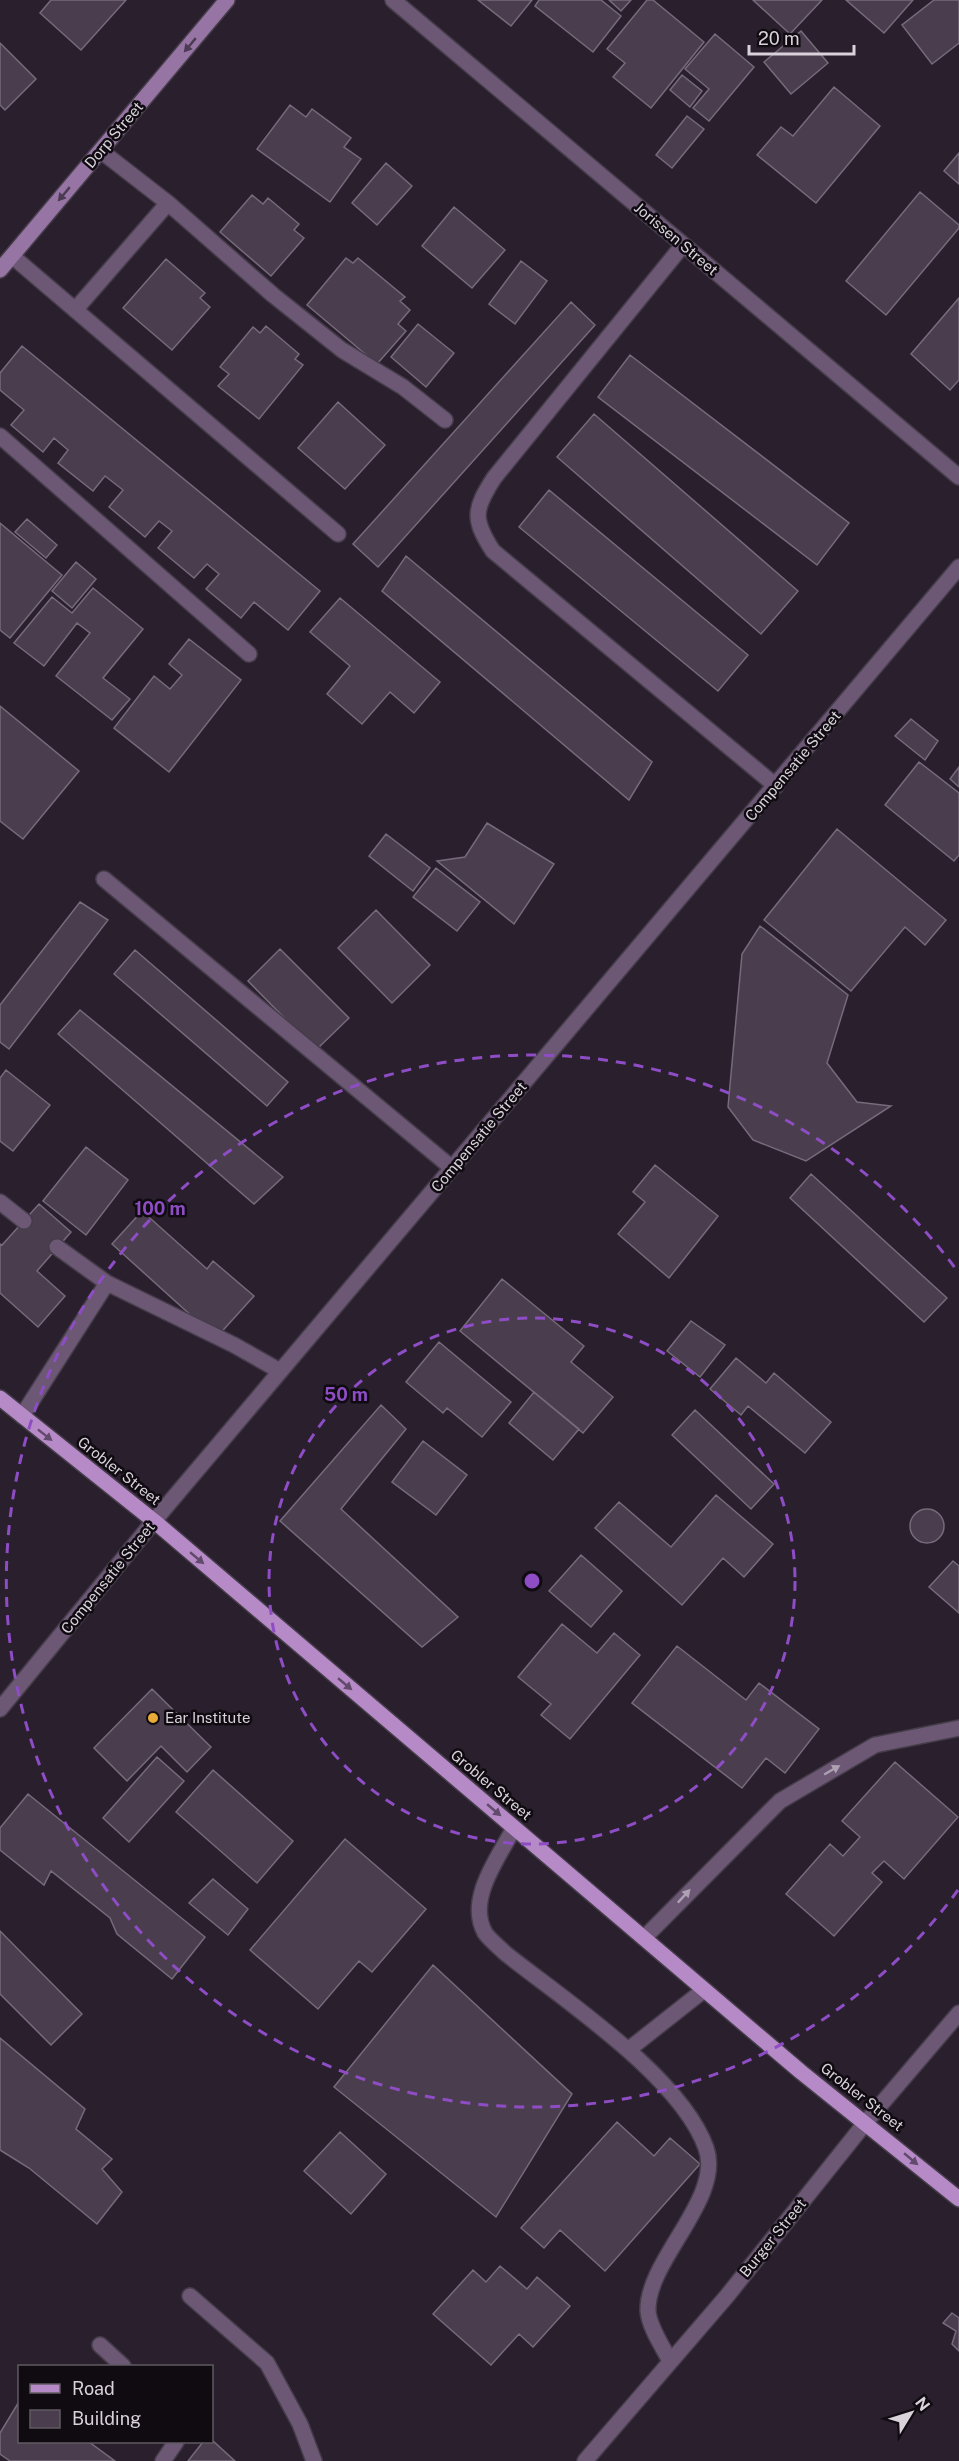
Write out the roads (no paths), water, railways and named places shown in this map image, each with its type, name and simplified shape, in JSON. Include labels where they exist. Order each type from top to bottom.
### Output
[{"type":"main road","name":"Grobler Street","points":[[0,1398],[154,1521],[801,2072],[959,2199]]},
{"type":"street","name":"Dorp Street","points":[[0,270],[228,0]]},
{"type":"street","name":"Jorissen Street","points":[[393,0],[959,477]]},
{"type":"street","points":[[101,151],[168,203],[273,296],[325,336],[403,387],[445,420]]},
{"type":"street","points":[[75,310],[168,203]]},
{"type":"street","points":[[683,245],[494,478],[479,501],[476,511],[481,532],[493,551],[776,786]]},
{"type":"street","points":[[12,256],[338,534]]},
{"type":"street","points":[[0,436],[249,654]]},
{"type":"street","name":"Compensatie Street","points":[[0,1709],[154,1521],[959,567]]},
{"type":"street","points":[[104,879],[452,1168]]},
{"type":"street","points":[[0,1202],[24,1221]]},
{"type":"street","points":[[57,1247],[107,1283],[234,1345],[280,1371]]},
{"type":"street","points":[[21,1416],[107,1283]]},
{"type":"street","points":[[644,1938],[780,1800],[874,1745],[959,1728]]},
{"type":"street","points":[[514,1828],[483,1887],[480,1914],[486,1933],[505,1953],[652,2071],[697,2127],[707,2150],[707,2175],[697,2201],[653,2281],[648,2296],[648,2315],[670,2361]]},
{"type":"street","points":[[628,2050],[704,1989]]},
{"type":"street","name":"Burger Street","points":[[585,2461],[726,2296],[866,2122],[959,2013]]},
{"type":"street","points":[[190,2296],[267,2363],[300,2424],[314,2461]]},
{"type":"street","points":[[100,2345],[121,2365]]},
{"type":"street","points":[[163,2461],[175,2443]]},
{"type":"place","name":"Ear Institute","points":[[153,1718]]}]
